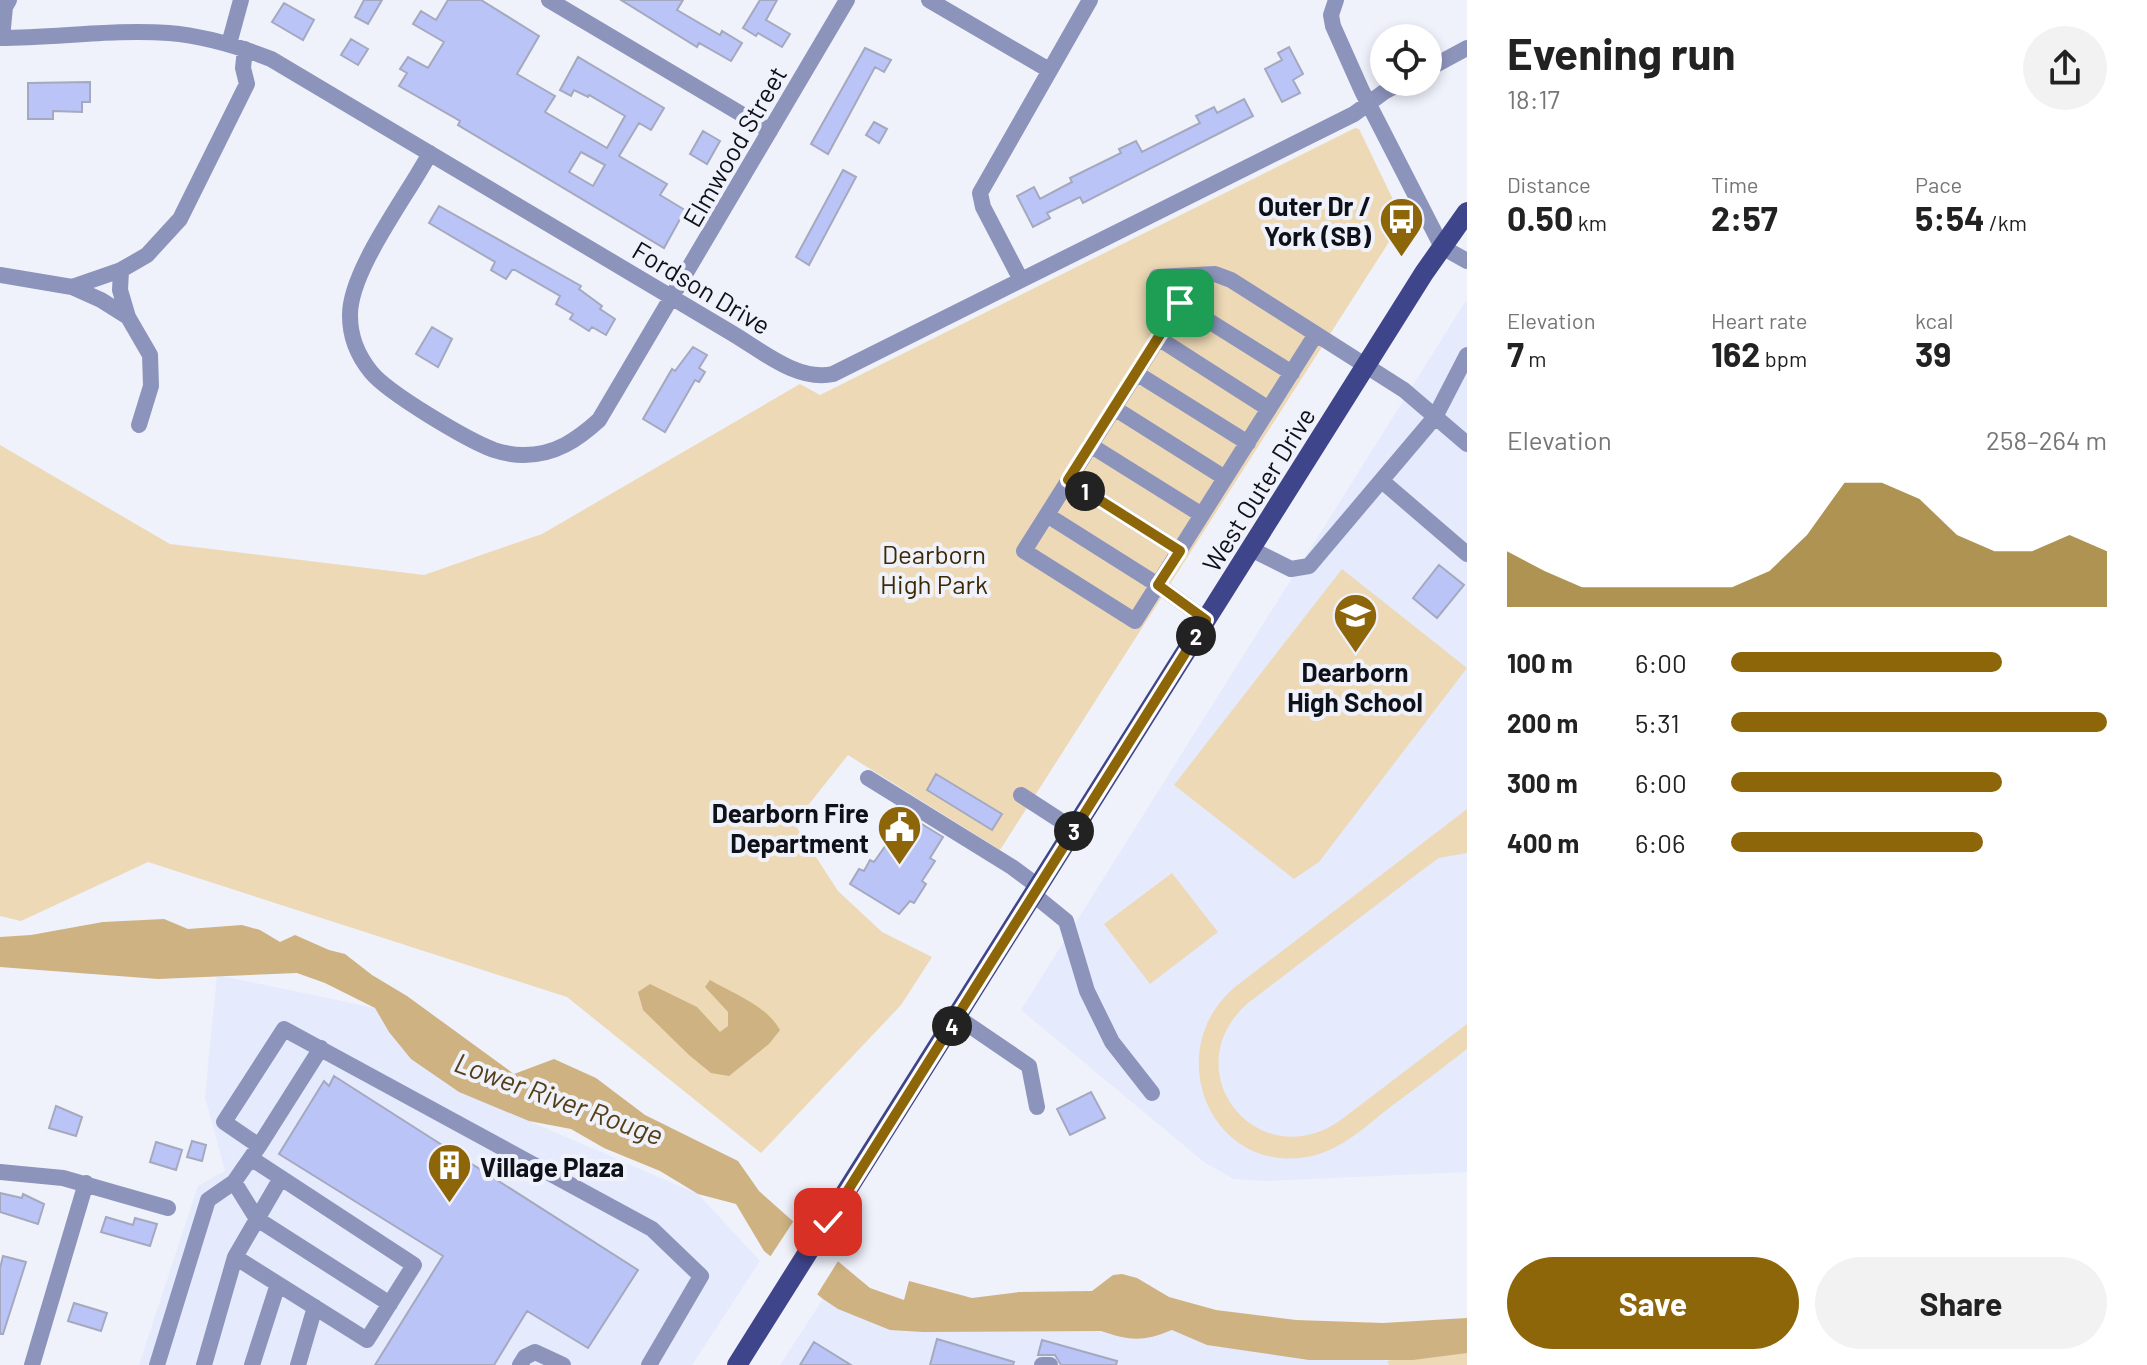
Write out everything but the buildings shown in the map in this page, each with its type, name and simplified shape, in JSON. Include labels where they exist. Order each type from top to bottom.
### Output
[{"type":"main road","name":"West Outer Drive","points":[[737,1365],[1366,365],[1467,212]]},
{"type":"street","points":[[1,38],[5,7],[9,0]]},
{"type":"street","points":[[72,287],[121,270],[158,246],[180,219],[247,84],[237,46],[241,0]]},
{"type":"street","points":[[549,0],[770,131]]},
{"type":"street","name":"Elmwood Street","points":[[430,153],[355,284],[350,313],[354,340],[371,373],[392,390],[479,444],[506,454],[539,454],[566,446],[599,420],[847,0]]},
{"type":"street","points":[[929,0],[1049,70]]},
{"type":"street","points":[[1021,280],[983,207],[980,193],[1090,0]]},
{"type":"street","points":[[1336,0],[1331,15],[1333,26],[1369,105],[1442,247],[1467,261]]},
{"type":"street","name":"Fordson Drive","points":[[1,38],[171,33],[237,46],[271,59],[803,374],[820,377],[833,374],[1021,280],[1369,105],[1379,96]]},
{"type":"street","points":[[1442,61],[1467,48]]},
{"type":"street","points":[[121,270],[120,290],[128,317],[150,355],[151,386],[139,425]]},
{"type":"street","points":[[1157,277],[1215,274],[1231,280],[1404,390],[1467,444]]},
{"type":"street","points":[[0,275],[72,287],[128,317]]},
{"type":"street","points":[[1198,275],[1024,551],[1135,621],[1316,334]]},
{"type":"street","points":[[1180,303],[1292,373]]},
{"type":"street","points":[[1158,338],[1269,409]]},
{"type":"street","points":[[1251,549],[1291,569],[1306,569],[1435,417],[1467,355]]},
{"type":"street","points":[[1136,373],[1248,443]]},
{"type":"street","points":[[1114,408],[1225,478]]},
{"type":"street","points":[[1090,445],[1202,515]]},
{"type":"street","points":[[1068,480],[1180,551]]},
{"type":"street","points":[[1382,481],[1467,554]]},
{"type":"street","points":[[1047,515],[1158,585],[1206,620]]},
{"type":"street","points":[[868,778],[1012,867],[1066,921],[1087,991],[1112,1042],[1152,1093]]},
{"type":"street","points":[[1021,795],[1075,830]]},
{"type":"street","points":[[957,1017],[1029,1066],[1037,1107]]},
{"type":"street","points":[[235,1257],[367,1340],[414,1265],[281,1178],[224,1122],[284,1029],[652,1229],[701,1276],[649,1365]]},
{"type":"street","points":[[157,1365],[208,1200],[234,1182],[321,1048]]},
{"type":"street","points":[[0,1172],[86,1183],[168,1208]]},
{"type":"street","points":[[204,1365],[235,1257],[281,1178]]},
{"type":"street","points":[[234,1182],[257,1219],[390,1304]]},
{"type":"street","points":[[32,1365],[86,1183]]},
{"type":"street","points":[[252,1365],[278,1284]]},
{"type":"street","points":[[298,1365],[315,1307]]},
{"type":"street","points":[[520,1365],[525,1357],[535,1352],[563,1365]]},
{"type":"shaded area","name":"Dearborn High School","points":[[1467,299],[1467,1172],[1264,1181],[1234,1179],[1204,1162],[1021,1010]]},
{"type":"shaded area","points":[[217,975],[375,1008],[529,1121],[698,1194],[760,1261],[692,1365],[139,1365],[198,1186],[225,1171],[205,1097]]},
{"type":"shaded area","points":[[823,1299],[1172,1330],[1387,1361],[1391,1365],[780,1365]]},
{"type":"green space","name":"Dearborn High Park","points":[[1355,128],[1359,129],[1403,220],[1000,850],[848,755],[794,823],[838,891],[882,932],[932,957],[901,1005],[761,1153],[567,997],[148,862],[21,921],[0,916],[0,445],[170,544],[424,575],[542,534],[800,384],[820,395]]},
{"type":"green space","points":[[1342,569],[1467,668],[1319,862],[1294,879],[1174,785]]},
{"type":"green space","points":[[1467,809],[1467,853],[1439,858],[1248,1003],[1227,1029],[1219,1057],[1222,1084],[1234,1108],[1253,1125],[1278,1135],[1307,1135],[1338,1122],[1467,1024],[1467,1049],[1362,1130],[1323,1153],[1277,1158],[1247,1148],[1223,1129],[1207,1104],[1199,1074],[1201,1044],[1212,1014],[1235,987]]},
{"type":"green space","points":[[1172,873],[1218,932],[1150,984],[1104,924]]},
{"type":"green space","points":[[1467,1348],[1467,1365],[1389,1365],[1387,1361],[1417,1353]]},
{"type":"water","name":"Lower River Rouge","points":[[164,919],[188,929],[242,925],[260,930],[280,942],[295,935],[345,954],[514,1074],[554,1059],[596,1078],[645,1115],[738,1161],[759,1191],[840,1263],[870,1288],[904,1300],[909,1281],[972,1298],[1019,1292],[1092,1291],[1113,1275],[1122,1274],[1137,1278],[1169,1297],[1216,1310],[1296,1320],[1383,1323],[1467,1318],[1467,1353],[1413,1360],[1309,1360],[1207,1345],[1172,1330],[1136,1339],[1101,1331],[890,1330],[838,1309],[764,1251],[736,1204],[698,1194],[660,1171],[604,1148],[571,1129],[529,1121],[459,1092],[411,1059],[389,1032],[375,1008],[325,983],[297,973],[158,979],[0,967],[0,937],[31,935],[103,922]]},
{"type":"water","points":[[710,980],[758,1007],[780,1030],[769,1044],[729,1076],[711,1073],[689,1055],[643,1010],[638,992],[650,984],[697,1007],[720,1032],[728,1026],[728,1012],[705,987]]},
{"type":"pier","points":[[795,1219],[840,1258],[815,1298],[768,1260]]},
{"type":"place","name":"Outer Dr / York (SB)","points":[[1402,259]]},
{"type":"place","name":"Dearborn High School","points":[[1355,655]]},
{"type":"place","name":"Dearborn Fire Department","points":[[900,866]]},
{"type":"place","name":"Village Plaza","points":[[449,1205]]},
{"type":"route","points":[[828,1222],[1206,620],[1158,585],[1180,551],[1068,480],[1180,303]]}]
